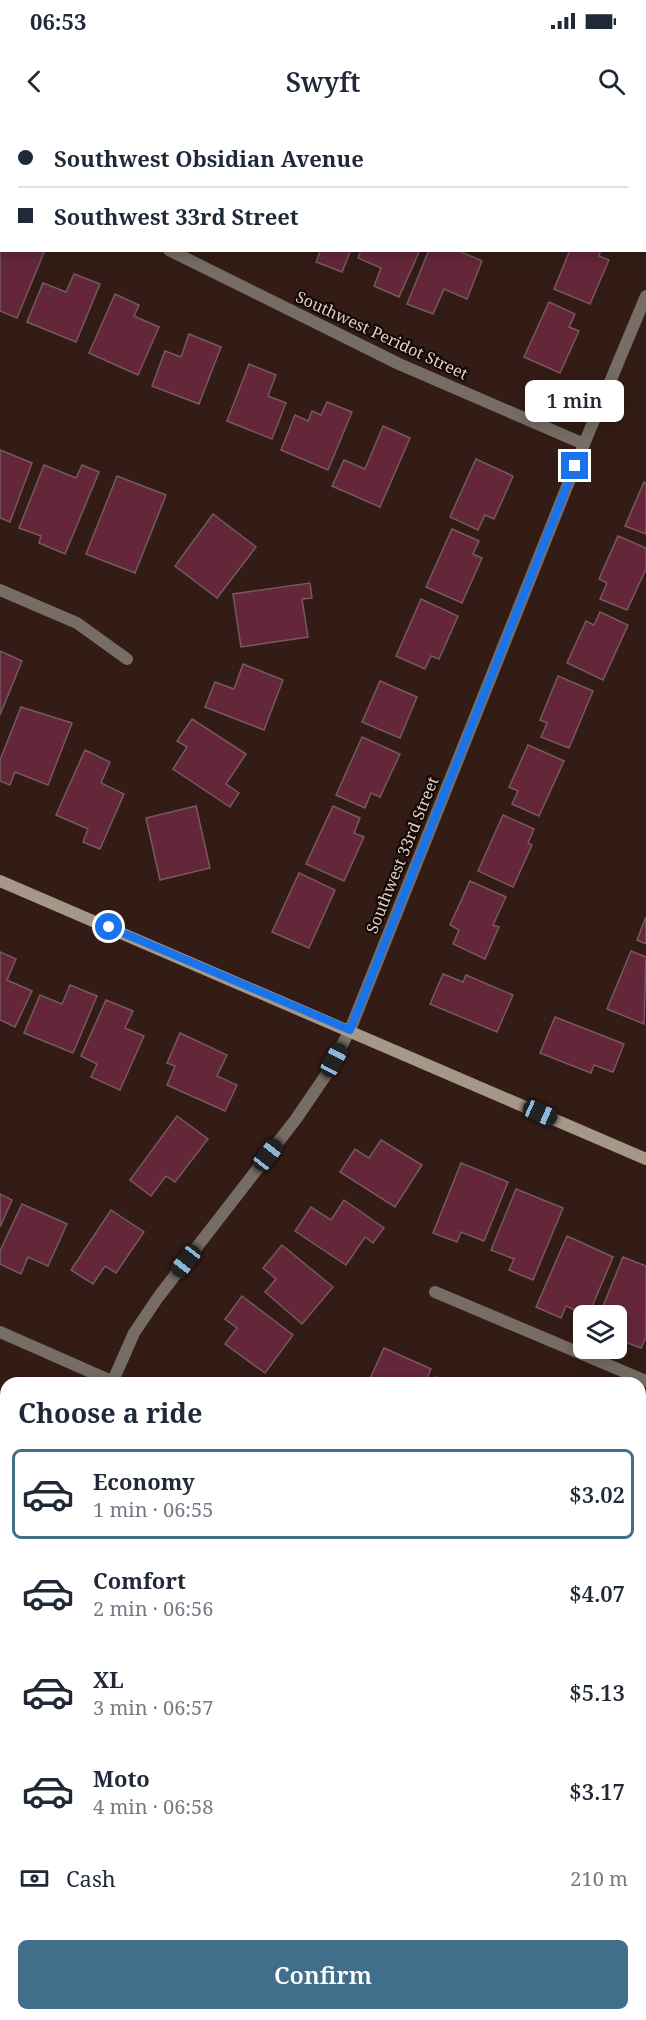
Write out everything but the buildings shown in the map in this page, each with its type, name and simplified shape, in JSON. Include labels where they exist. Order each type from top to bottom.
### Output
[{"type":"street","name":"Southwest Peridot Street","points":[[173,252],[399,364],[584,444]]},
{"type":"street","name":"Southwest 33rd Street","points":[[116,1377],[134,1333],[159,1296],[296,1119],[326,1075],[350,1030],[584,444],[646,296]]},
{"type":"street","points":[[0,590],[76,624],[127,659]]},
{"type":"street","points":[[0,881],[646,1159]]},
{"type":"street","points":[[435,1292],[637,1377]]},
{"type":"street","points":[[0,1332],[101,1377]]},
{"type":"route","points":[[109,927],[350,1030],[575,466]]}]
